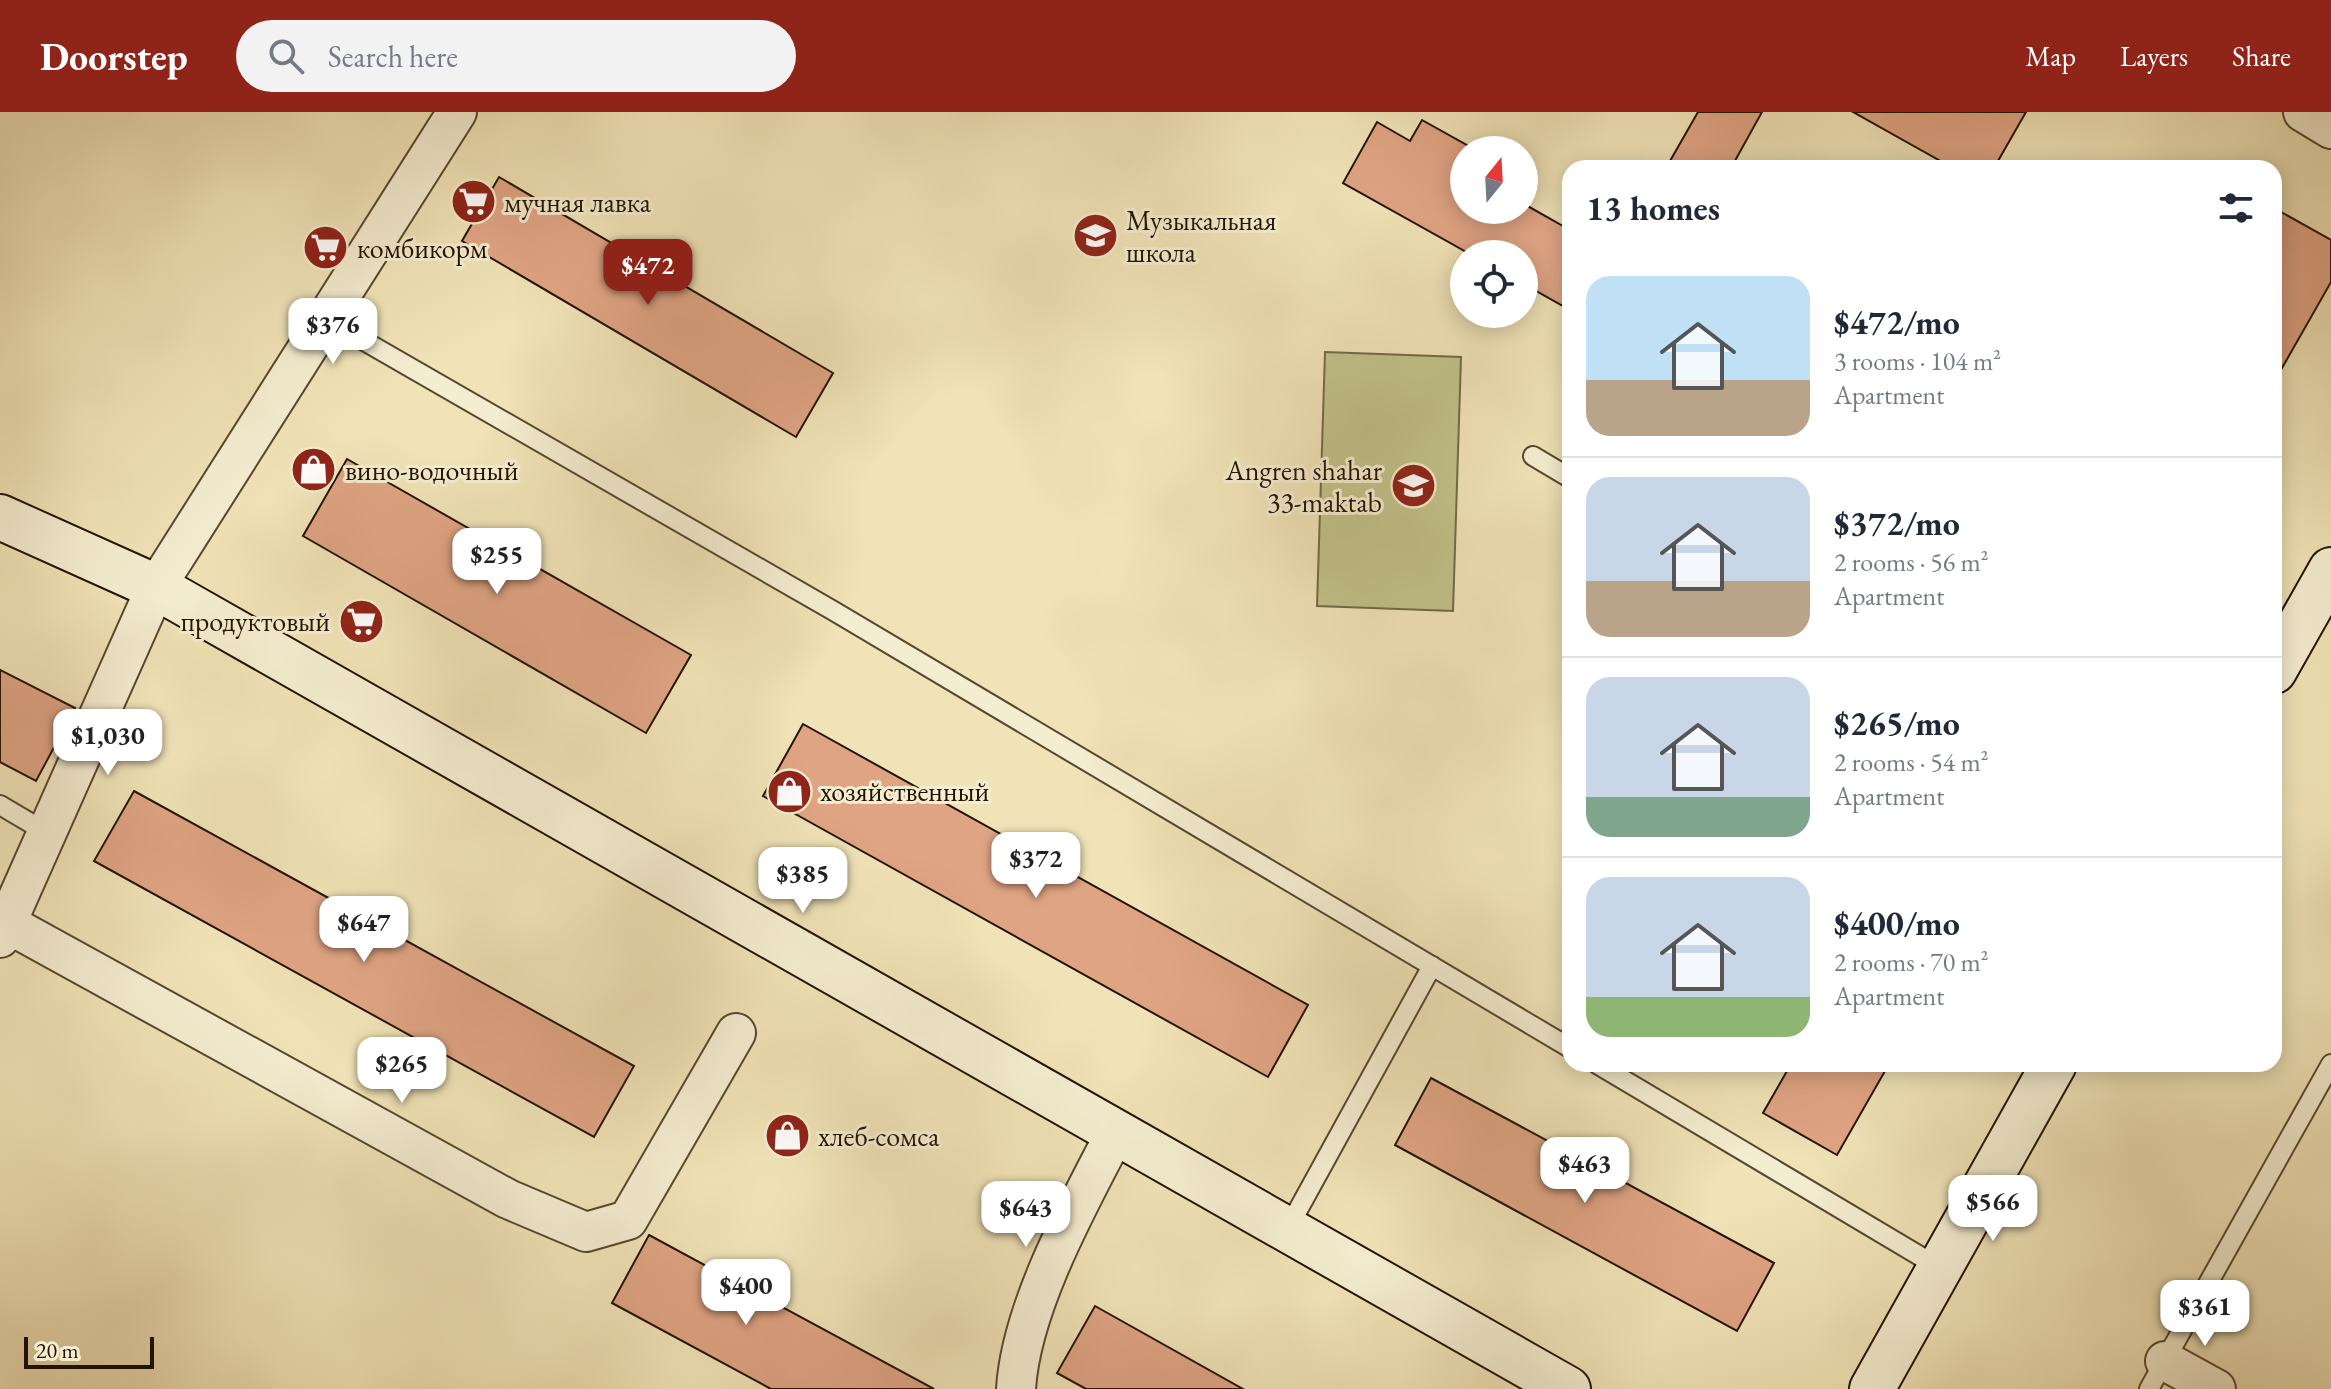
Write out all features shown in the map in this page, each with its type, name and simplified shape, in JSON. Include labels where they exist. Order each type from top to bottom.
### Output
[{"type":"main road","points":[[0,517],[156,587],[1568,1389]]},
{"type":"main road","points":[[2282,657],[2331,570]]},
{"type":"main road","points":[[1872,1389],[2050,1072]]},
{"type":"street","points":[[457,112],[156,587],[4,931],[508,1199],[586,1232],[628,1220],[736,1033]]},
{"type":"street","points":[[2303,112],[2331,129]]},
{"type":"street","points":[[1016,1389],[1018,1358],[1037,1305],[1071,1218],[1116,1132]]},
{"type":"street","points":[[2157,1375],[2216,1389]]},
{"type":"lane","points":[[326,319],[832,610],[1562,1043]]},
{"type":"lane","points":[[1533,456],[1562,473]]},
{"type":"lane","points":[[0,805],[49,834]]},
{"type":"lane","points":[[1287,1230],[1432,966]]},
{"type":"lane","points":[[2157,1375],[2331,1064]]},
{"type":"lane","points":[[1610,1072],[1940,1268]]},
{"type":"green space","points":[[1325,352],[1461,357],[1453,611],[1317,606]]},
{"type":"building","points":[[1698,112],[1762,112],[1735,160],[1671,160]]},
{"type":"building","points":[[1853,112],[2026,112],[1999,160],[1939,160]]},
{"type":"building","points":[[1422,120],[1451,136],[1450,224],[1538,224],[1538,212],[1562,225],[1562,305],[1538,292],[1538,240],[1450,240],[1450,243],[1343,183],[1377,122],[1410,141]]},
{"type":"building","points":[[499,177],[833,373],[796,437],[462,241]]},
{"type":"building","points":[[2282,212],[2331,240],[2331,282],[2282,368]]},
{"type":"building","points":[[347,459],[691,655],[646,733],[303,536]]},
{"type":"building","points":[[0,670],[75,708],[36,781],[0,762]]},
{"type":"building","points":[[803,724],[1308,1005],[1268,1077],[763,796]]},
{"type":"building","points":[[134,791],[634,1066],[594,1137],[94,861]]},
{"type":"building","points":[[1786,1072],[1884,1072],[1837,1155],[1763,1113]]},
{"type":"building","points":[[1431,1078],[1774,1263],[1737,1331],[1395,1145]]},
{"type":"building","points":[[649,1235],[934,1389],[771,1389],[612,1303]]},
{"type":"building","points":[[1095,1306],[1243,1389],[1086,1389],[1057,1373]]},
{"type":"place","name":"мучная лавка","points":[[473,202]]},
{"type":"place","name":"Музыкальная школа","points":[[1095,236]]},
{"type":"place","name":"комбикорм","points":[[326,248]]},
{"type":"place","name":"вино-водочный","points":[[314,470]]},
{"type":"place","name":"Angren shahar 33-maktab","points":[[1413,486]]},
{"type":"place","name":"продуктовый","points":[[361,621]]},
{"type":"place","name":"хозяйственный","points":[[789,791]]},
{"type":"place","name":"хлеб-сомса","points":[[787,1136]]}]
